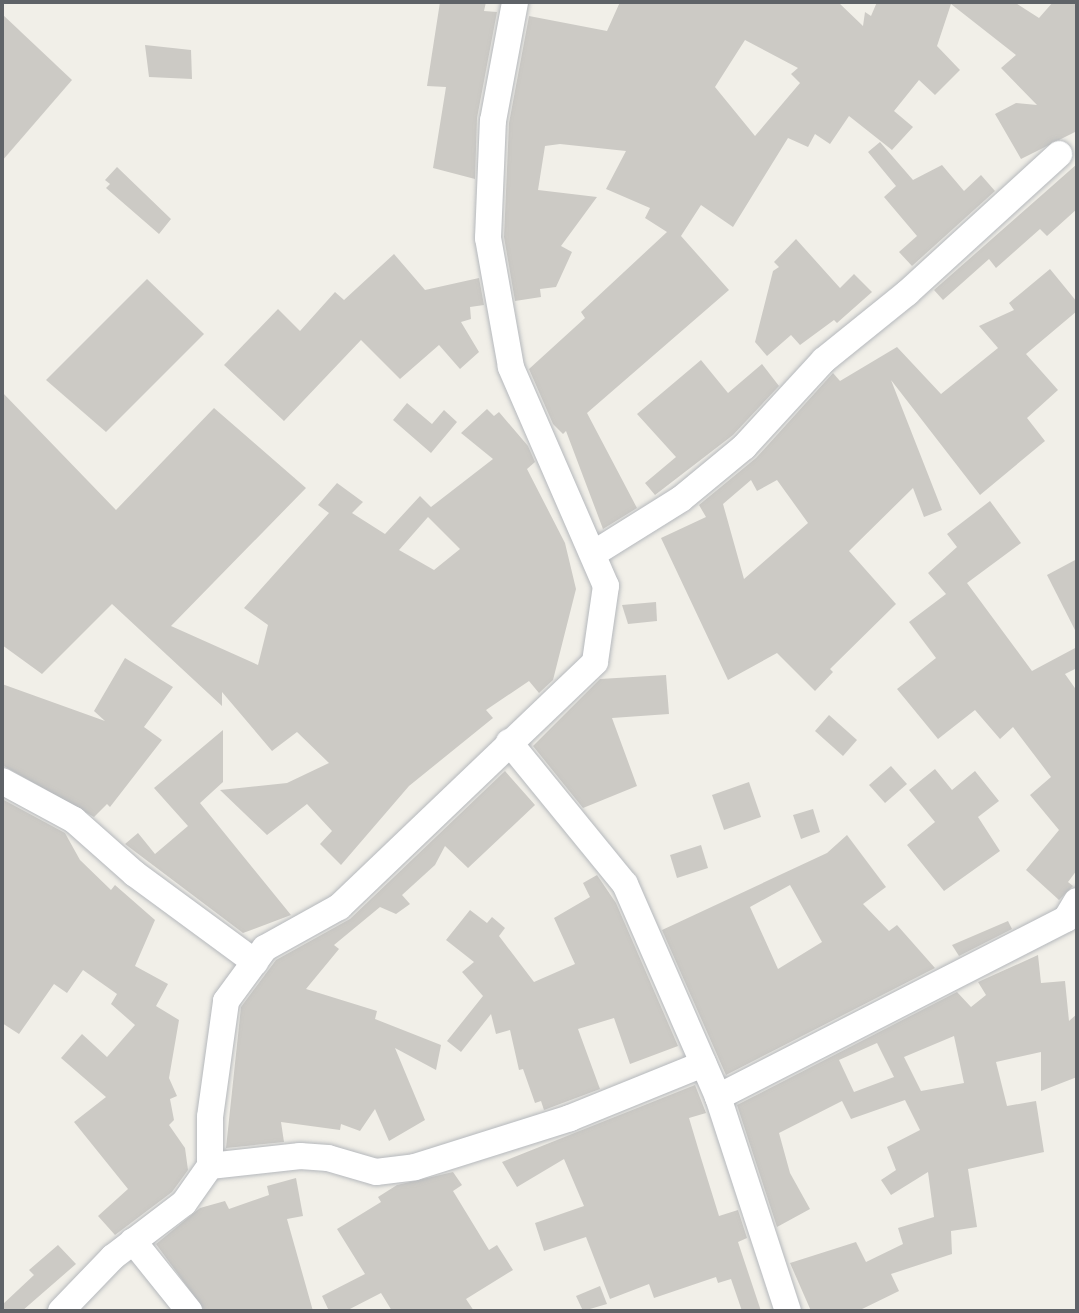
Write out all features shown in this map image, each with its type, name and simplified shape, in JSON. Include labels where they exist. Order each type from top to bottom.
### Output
[{"type":"street","points":[[61,1311],[133,1241],[184,1203],[210,1166],[210,1117],[226,1001],[265,948],[339,907],[509,742],[557,703],[595,662],[606,586],[511,367],[488,238],[493,121],[515,2]]},
{"type":"street","points":[[593,554],[681,499],[744,447],[824,360],[907,293],[1059,154]]},
{"type":"street","points":[[509,742],[625,884],[718,1097],[788,1311]]},
{"type":"street","points":[[2,781],[74,820],[135,874],[255,962]]},
{"type":"street","points":[[718,1097],[1066,919],[1077,901]]},
{"type":"street","points":[[210,1166],[300,1156],[328,1158],[376,1172],[415,1167],[521,1135],[703,1064]]},
{"type":"street","points":[[133,1241],[189,1311]]},
{"type":"building","points":[[440,2],[486,2],[484,11],[497,12],[477,118],[475,179],[433,168],[446,87],[427,86]]},
{"type":"building","points":[[620,2],[838,2],[863,26],[865,12],[871,16],[877,2],[1014,2],[1039,18],[1053,2],[1077,2],[1077,131],[1021,159],[995,114],[1016,103],[1037,105],[1001,68],[1016,55],[951,4],[937,46],[960,70],[935,95],[919,80],[894,111],[913,127],[892,150],[849,116],[830,144],[815,134],[808,147],[788,138],[733,227],[701,205],[681,236],[729,290],[587,413],[637,508],[603,529],[566,431],[563,434],[553,424],[529,369],[585,318],[581,312],[667,232],[645,218],[650,208],[606,189],[626,151],[560,144],[545,146],[538,190],[597,197],[561,246],[572,252],[556,287],[540,289],[541,297],[515,301],[504,237],[509,123],[529,16],[607,31]],"holes":[[[745,40],[798,68],[791,74],[800,83],[755,136],[715,87]]]},
{"type":"building","points":[[2,14],[72,80],[2,161]]},
{"type":"building","points":[[145,45],[191,50],[192,79],[149,77]]},
{"type":"building","points":[[880,142],[913,180],[942,165],[964,191],[981,175],[995,191],[912,266],[899,252],[917,236],[884,197],[896,186],[868,152]]},
{"type":"building","points":[[1077,164],[1077,209],[1047,236],[1040,229],[996,268],[989,259],[943,300],[934,290]]},
{"type":"building","points":[[117,167],[171,219],[159,234],[106,188],[110,184],[105,180]]},
{"type":"building","points":[[796,239],[840,288],[854,274],[872,292],[837,323],[834,320],[800,345],[791,335],[767,356],[755,342],[773,271],[779,267],[774,262]]},
{"type":"building","points":[[394,254],[425,290],[479,278],[484,305],[470,307],[471,319],[461,322],[479,352],[460,369],[439,345],[400,379],[361,340],[284,421],[224,365],[278,309],[300,331],[335,292],[344,300]]},
{"type":"building","points":[[1050,269],[1077,302],[1077,311],[1026,354],[1058,390],[1027,418],[1045,441],[980,495],[891,380],[942,510],[924,517],[913,488],[849,551],[896,604],[830,669],[833,672],[815,691],[777,653],[728,680],[661,538],[706,517],[699,505],[756,458],[833,373],[840,381],[897,347],[941,394],[998,348],[979,326],[1014,310],[1009,303]],"holes":[[[751,480],[757,491],[777,480],[808,523],[744,579],[723,504]]]},
{"type":"building","points":[[147,279],[204,334],[106,432],[46,380]]},
{"type":"building","points":[[701,360],[728,393],[762,364],[779,386],[733,435],[655,495],[645,483],[676,457],[637,414]]},
{"type":"building","points":[[2,392],[116,510],[214,408],[306,488],[171,626],[258,665],[268,625],[244,608],[329,513],[318,505],[337,483],[363,502],[352,513],[385,534],[420,496],[431,507],[493,459],[461,433],[487,409],[494,416],[499,412],[528,446],[535,462],[527,469],[565,543],[576,589],[553,680],[539,693],[529,681],[486,710],[493,718],[409,786],[341,865],[320,844],[332,831],[307,804],[267,835],[220,790],[287,783],[329,763],[297,732],[272,751],[222,692],[222,706],[112,604],[42,674],[2,645]],"holes":[[[428,517],[460,549],[434,570],[399,550]]]},
{"type":"building","points":[[407,403],[432,424],[444,410],[457,422],[431,453],[393,420]]},
{"type":"building","points":[[990,501],[1021,543],[967,583],[1032,671],[1077,647],[1077,668],[1065,674],[1077,691],[1077,870],[1068,882],[1073,886],[1059,900],[1026,870],[1059,830],[1030,795],[1051,777],[1013,727],[1000,739],[975,710],[938,739],[897,689],[936,658],[909,622],[946,594],[928,573],[957,547],[947,534]]},
{"type":"building","points":[[1077,559],[1077,634],[1047,575]]},
{"type":"building","points":[[656,602],[657,621],[628,624],[622,605]]},
{"type":"building","points":[[125,658],[173,687],[144,727],[162,740],[110,807],[107,804],[94,817],[2,765],[2,684],[105,721],[94,711]]},
{"type":"building","points":[[666,675],[669,714],[612,718],[637,786],[583,808],[533,746],[600,679]]},
{"type":"building","points":[[829,715],[857,740],[843,756],[815,731]]},
{"type":"building","points":[[223,730],[223,782],[200,803],[291,915],[243,933],[125,844],[138,833],[155,854],[188,826],[154,788]]},
{"type":"building","points":[[891,766],[907,784],[885,803],[869,785]]},
{"type":"building","points":[[935,769],[952,790],[975,771],[999,801],[978,817],[1000,851],[944,891],[907,845],[935,822],[909,790]]},
{"type":"building","points":[[505,771],[535,805],[468,868],[445,846],[435,865],[402,895],[410,904],[396,914],[380,907],[334,945],[339,949],[306,989],[377,1011],[375,1019],[441,1045],[436,1070],[395,1048],[425,1120],[389,1141],[375,1109],[360,1131],[341,1124],[340,1130],[281,1122],[284,1142],[226,1148],[241,1007],[276,960],[350,919]]},
{"type":"building","points":[[749,782],[761,817],[724,830],[712,795]]},
{"type":"building","points":[[2,799],[65,833],[80,860],[111,890],[115,885],[155,920],[135,966],[168,984],[156,1006],[179,1020],[169,1078],[177,1096],[170,1099],[174,1120],[169,1125],[185,1148],[188,1170],[172,1192],[115,1235],[98,1216],[128,1189],[74,1122],[106,1097],[61,1058],[82,1034],[107,1057],[135,1025],[111,1004],[117,994],[83,970],[67,993],[54,984],[19,1034],[2,1023]]},
{"type":"building","points":[[813,809],[820,832],[801,839],[793,815]]},
{"type":"building","points":[[847,835],[886,887],[863,904],[889,931],[897,925],[935,968],[726,1075],[662,930],[827,853]],"holes":[[[790,885],[822,942],[778,969],[750,907]]]},
{"type":"building","points":[[701,845],[708,868],[677,878],[670,855]]},
{"type":"building","points":[[597,875],[616,903],[678,1046],[630,1064],[614,1018],[578,1029],[600,1089],[544,1110],[541,1101],[535,1103],[523,1069],[519,1070],[510,1030],[496,1034],[491,1014],[461,1052],[447,1041],[483,996],[462,972],[474,962],[446,940],[470,910],[487,923],[492,917],[505,928],[499,936],[534,982],[575,964],[554,918],[590,897],[583,883]]},
{"type":"building","points":[[1008,921],[1012,929],[959,956],[952,945]]},
{"type":"building","points":[[1038,955],[1041,983],[1065,981],[1069,1021],[1077,1014],[1077,1077],[1041,1091],[1041,1052],[996,1062],[1007,1106],[1036,1101],[1044,1152],[968,1169],[977,1227],[951,1231],[952,1254],[891,1274],[899,1291],[858,1311],[811,1311],[790,1263],[856,1242],[866,1262],[903,1244],[898,1228],[934,1217],[928,1172],[891,1195],[881,1180],[896,1170],[887,1147],[920,1130],[905,1100],[851,1119],[842,1101],[779,1133],[790,1173],[810,1209],[777,1227],[737,1105],[957,992],[971,1007],[986,995],[978,982]],"holes":[[[954,1036],[964,1083],[921,1091],[904,1057]],[[877,1043],[894,1077],[854,1092],[839,1060]]]},
{"type":"building","points":[[695,1085],[706,1113],[689,1118],[719,1216],[738,1210],[747,1238],[738,1242],[761,1311],[742,1311],[731,1279],[718,1283],[716,1277],[654,1298],[649,1284],[610,1299],[586,1237],[544,1251],[535,1223],[584,1206],[564,1159],[517,1187],[502,1162]]},
{"type":"building","points":[[453,1172],[462,1185],[453,1191],[489,1250],[497,1245],[513,1270],[466,1299],[474,1311],[392,1311],[381,1293],[346,1311],[329,1311],[322,1296],[365,1274],[337,1229],[381,1202],[378,1197],[397,1185]]},
{"type":"building","points":[[296,1178],[303,1216],[287,1219],[313,1311],[205,1311],[156,1244],[200,1208],[225,1201],[229,1209],[269,1195],[267,1186]]},
{"type":"building","points":[[58,1245],[76,1264],[22,1311],[2,1311],[2,1305],[34,1275],[29,1270]]},
{"type":"building","points":[[600,1286],[607,1304],[583,1311],[576,1296]]}]
